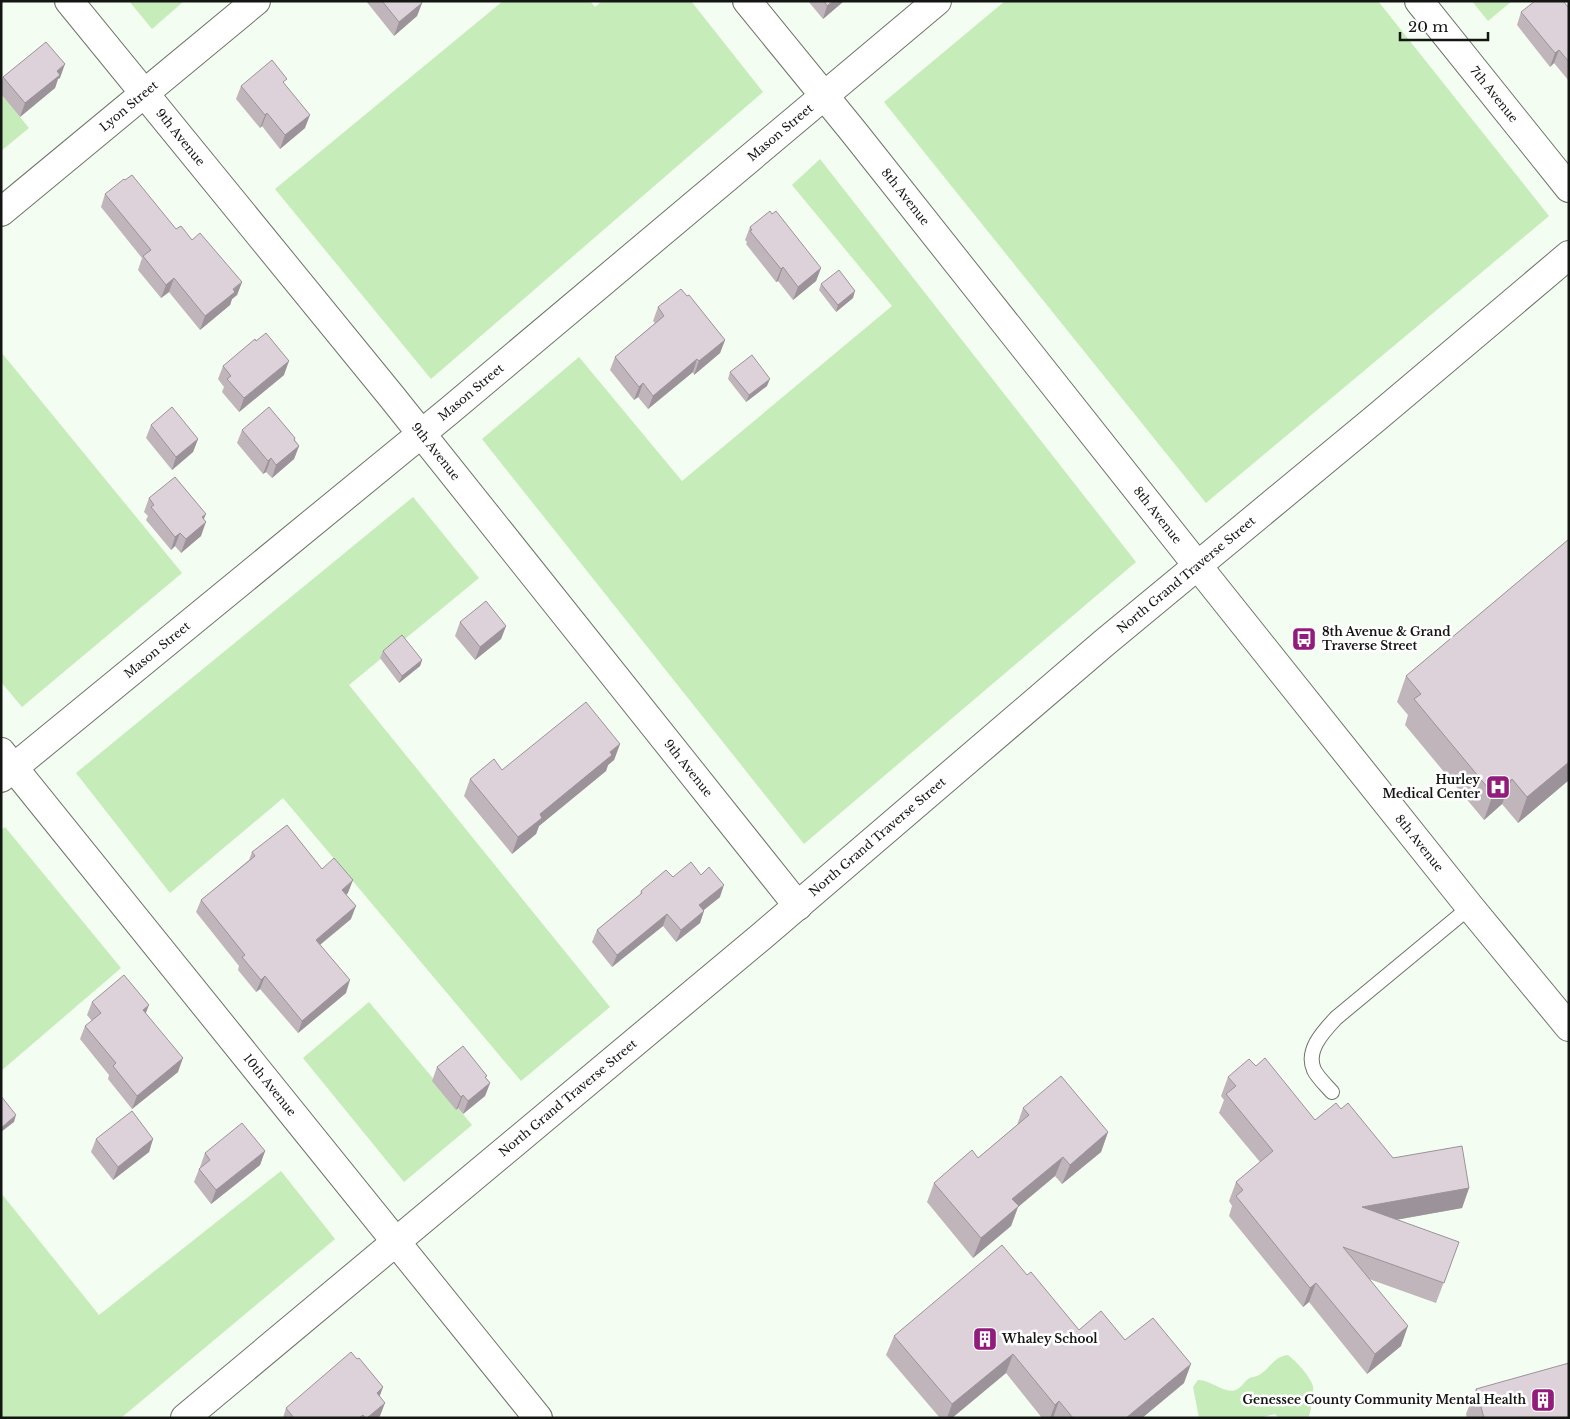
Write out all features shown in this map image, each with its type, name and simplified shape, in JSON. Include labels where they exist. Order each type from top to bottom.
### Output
[{"type":"street","name":"9th Avenue","points":[[69,1],[421,433],[798,906]]},
{"type":"street","name":"Lyon Street","points":[[1,212],[256,1]]},
{"type":"street","name":"8th Avenue","points":[[747,1],[1470,907],[1569,1027]]},
{"type":"street","name":"Mason Street","points":[[6,766],[421,433],[937,1]]},
{"type":"street","name":"7th Avenue","points":[[1419,1],[1569,188]]},
{"type":"street","name":"North Grand Traverse Street","points":[[186,1418],[798,906],[1197,566],[1569,255]]},
{"type":"street","name":"10th Avenue","points":[[6,766],[397,1242],[538,1418]]},
{"type":"lane","points":[[1332,1092],[1320,1078],[1313,1065],[1314,1050],[1323,1031],[1336,1018],[1470,907]]},
{"type":"green space","points":[[129,1],[184,1],[152,29]]},
{"type":"green space","points":[[503,1],[590,1],[595,7],[602,1],[691,1],[763,92],[431,379],[275,189]]},
{"type":"green space","points":[[1005,1],[1378,1],[1549,216],[1206,503],[884,102]]},
{"type":"green space","points":[[1472,1],[1512,1],[1488,21]]},
{"type":"green space","points":[[1,94],[29,128],[1,151]]},
{"type":"green space","points":[[820,159],[1136,562],[804,844],[482,439],[579,357],[682,481],[892,306],[792,185]]},
{"type":"green space","points":[[1,352],[182,573],[22,707],[1,682]]},
{"type":"green space","points":[[413,497],[479,578],[349,685],[610,1007],[521,1081],[283,798],[170,893],[76,773]]},
{"type":"green space","points":[[5,827],[121,968],[1,1071],[1,830]]},
{"type":"green space","points":[[369,1002],[472,1125],[404,1182],[303,1058]]},
{"type":"green space","points":[[281,1171],[335,1239],[121,1418],[1,1418],[1,1193],[99,1315]]},
{"type":"green space","points":[[1288,1355],[1302,1369],[1313,1386],[1308,1418],[1279,1418],[1275,1414],[1259,1418],[1199,1418],[1193,1387],[1198,1380],[1203,1380],[1226,1390],[1236,1390],[1248,1379],[1258,1376],[1276,1360]]},
{"type":"building","points":[[382,1],[421,1],[422,3],[399,22]]},
{"type":"building","points":[[824,1],[833,1],[827,6]]},
{"type":"building","points":[[1535,1],[1563,1],[1569,8],[1569,62],[1559,50],[1555,53],[1521,12]]},
{"type":"building","points":[[46,42],[65,64],[57,71],[60,75],[25,103],[3,77]]},
{"type":"building","points":[[272,60],[287,79],[283,82],[310,115],[285,135],[267,113],[265,115],[241,86]]},
{"type":"building","points":[[132,175],[176,229],[181,226],[192,240],[200,233],[242,282],[233,289],[235,292],[205,316],[174,278],[166,285],[143,256],[151,250],[105,194]]},
{"type":"building","points":[[770,211],[772,214],[776,211],[821,268],[798,287],[783,267],[781,269],[750,231],[752,230],[750,227]]},
{"type":"building","points":[[839,270],[855,291],[838,305],[821,284]]},
{"type":"building","points":[[681,289],[687,296],[689,295],[725,340],[699,361],[697,359],[653,396],[643,383],[639,387],[615,357],[664,316],[658,307]]},
{"type":"building","points":[[266,333],[289,361],[244,398],[227,379],[231,376],[223,366],[255,339],[256,341]]},
{"type":"building","points":[[752,355],[770,379],[749,395],[730,372]]},
{"type":"building","points":[[172,407],[198,439],[176,457],[151,425]]},
{"type":"building","points":[[269,407],[295,438],[294,440],[299,446],[276,465],[271,458],[268,461],[242,430]]},
{"type":"building","points":[[175,477],[206,514],[202,517],[206,522],[186,539],[180,533],[175,537],[151,507],[154,505],[149,498]]},
{"type":"building","points":[[1569,539],[1569,762],[1527,797],[1512,779],[1493,794],[1414,699],[1421,694],[1406,676]]},
{"type":"building","points":[[486,601],[506,626],[480,647],[460,622]]},
{"type":"building","points":[[402,635],[422,660],[402,676],[383,651]]},
{"type":"building","points":[[586,702],[620,744],[610,752],[612,755],[540,814],[542,818],[518,837],[470,779],[494,759],[502,770]]},
{"type":"building","points":[[287,825],[322,869],[334,858],[353,880],[342,890],[356,906],[316,940],[350,980],[302,1021],[265,976],[261,980],[242,957],[245,955],[201,900],[255,856],[252,852]]},
{"type":"building","points":[[691,862],[701,875],[709,867],[724,885],[699,905],[704,911],[681,930],[667,914],[617,955],[597,930],[642,893],[641,891],[666,870],[673,877]]},
{"type":"building","points":[[124,975],[149,1005],[143,1010],[183,1058],[137,1096],[113,1066],[116,1063],[85,1026],[101,1013],[92,1002]]},
{"type":"building","points":[[463,1046],[487,1076],[485,1077],[490,1083],[468,1101],[463,1095],[461,1097],[437,1067]]},
{"type":"building","points":[[1265,1058],[1315,1120],[1336,1103],[1341,1109],[1348,1103],[1393,1158],[1462,1146],[1469,1188],[1362,1207],[1459,1242],[1444,1283],[1343,1247],[1408,1326],[1375,1354],[1316,1283],[1310,1288],[1236,1196],[1243,1190],[1236,1182],[1273,1151],[1226,1094],[1236,1086],[1228,1077],[1249,1059],[1256,1066]]},
{"type":"building","points":[[1061,1076],[1108,1132],[1070,1165],[1063,1157],[1012,1199],[1019,1206],[981,1238],[934,1183],[972,1150],[978,1158],[1029,1115],[1023,1108]]},
{"type":"building","points":[[1,1096],[16,1115],[1,1128]]},
{"type":"building","points":[[132,1111],[153,1139],[118,1167],[96,1139]]},
{"type":"building","points":[[242,1123],[265,1151],[216,1190],[199,1169],[210,1160],[205,1153]]},
{"type":"building","name":"Whaley School","points":[[1002,1245],[1027,1275],[1031,1272],[1079,1330],[1101,1311],[1125,1340],[1153,1318],[1191,1364],[1126,1418],[1073,1418],[1059,1401],[1055,1405],[1013,1354],[952,1404],[894,1336]]},
{"type":"building","points":[[351,1352],[357,1359],[359,1358],[383,1387],[377,1393],[385,1403],[367,1418],[363,1415],[359,1418],[294,1418],[286,1408]]},
{"type":"building","points":[[1569,1363],[1569,1418],[1484,1418],[1476,1389]]},
{"type":"place","name":"8th Avenue & Grand Traverse Street","points":[[1304,639]]},
{"type":"place","name":"Hurley Medical Center","points":[[1498,787]]},
{"type":"place","name":"Whaley School","points":[[985,1339]]},
{"type":"place","name":"Genessee County Community Mental Health","points":[[1543,1400]]}]
